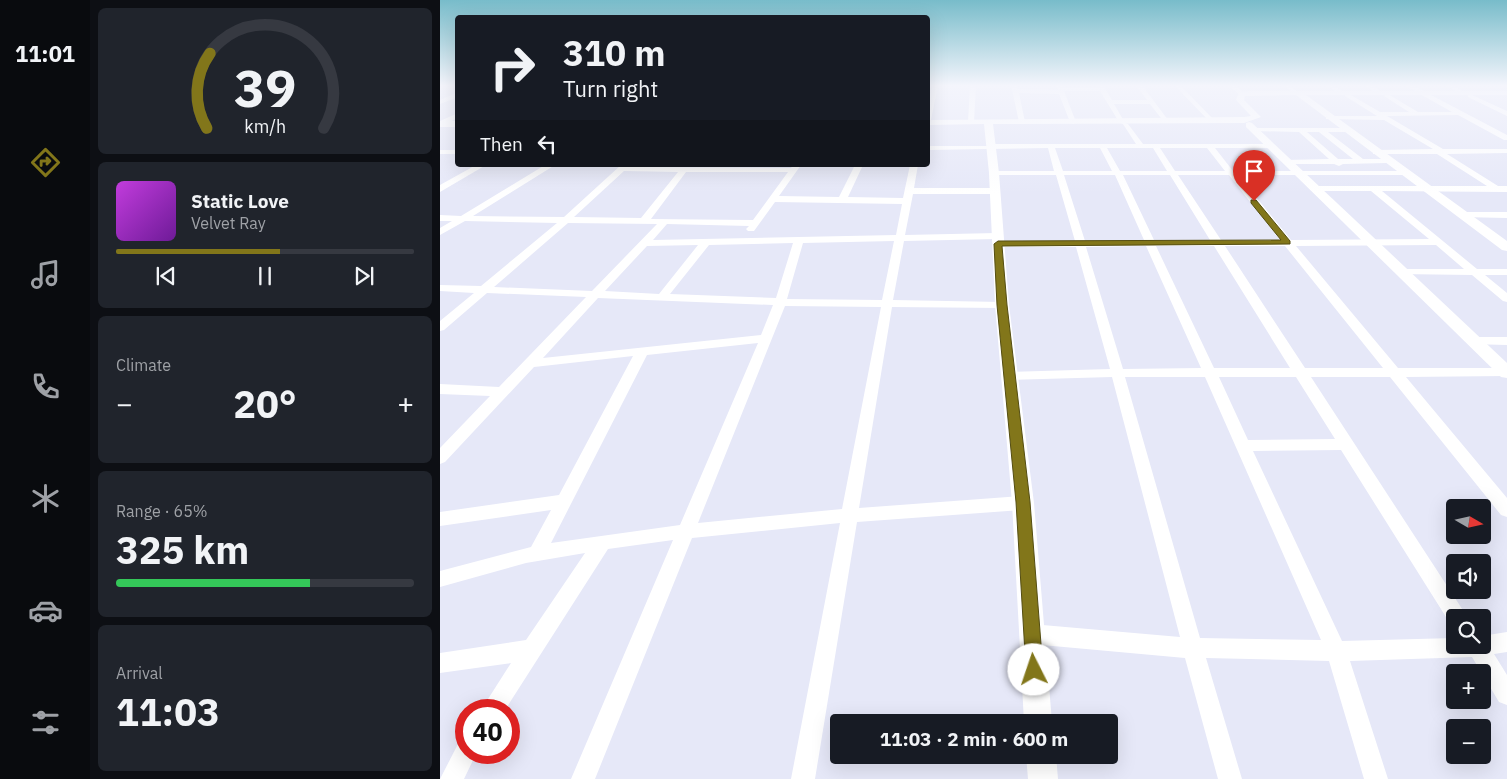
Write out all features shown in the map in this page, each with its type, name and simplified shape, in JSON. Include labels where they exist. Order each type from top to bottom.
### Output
[{"type":"street","points":[[1122,121],[1148,146],[1172,174],[1452,609]]},
{"type":"street","points":[[930,123],[1124,124],[1161,121]]},
{"type":"street","points":[[1251,127],[1263,121]]},
{"type":"street","points":[[1333,121],[1507,247]]},
{"type":"street","points":[[1391,121],[1495,188]]},
{"type":"street","points":[[1474,121],[1507,138]]},
{"type":"street","points":[[930,123],[1073,122],[1345,130]]},
{"type":"street","points":[[982,123],[992,147],[1002,305],[1023,502],[1037,714]]},
{"type":"street","points":[[440,125],[455,126]]},
{"type":"street","points":[[1251,127],[1506,372]]},
{"type":"street","points":[[1301,130],[1351,174],[1507,299]]},
{"type":"street","points":[[1321,130],[1377,174]]},
{"type":"street","points":[[1052,146],[1191,648],[1230,779]]},
{"type":"street","points":[[1102,146],[1118,174],[1150,243],[1336,651],[1347,680],[1376,779]]},
{"type":"street","points":[[1209,146],[1507,510]]},
{"type":"street","points":[[930,148],[1271,146]]},
{"type":"street","points":[[440,152],[455,152]]},
{"type":"street","points":[[1376,152],[1507,152]]},
{"type":"street","points":[[1287,162],[1387,160]]},
{"type":"street","points":[[440,189],[478,167]]},
{"type":"street","points":[[440,232],[548,167]]},
{"type":"street","points":[[440,327],[565,221],[624,167],[684,169],[796,167]]},
{"type":"street","points":[[742,242],[796,167]]},
{"type":"street","points":[[842,200],[859,167]]},
{"type":"street","points":[[803,779],[887,304],[914,167]]},
{"type":"street","points":[[643,222],[684,169]]},
{"type":"street","points":[[773,199],[842,200],[908,196],[994,182],[1060,174],[1405,173]]},
{"type":"street","points":[[1314,188],[1507,189]]},
{"type":"street","points":[[1463,215],[1507,215]]},
{"type":"street","points":[[440,218],[756,223]]},
{"type":"street","points":[[440,458],[597,295],[664,222]]},
{"type":"street","points":[[646,243],[900,237],[1080,243],[1438,242]]},
{"type":"street","points":[[583,779],[766,338],[780,302],[799,240]]},
{"type":"street","points":[[662,297],[705,243]]},
{"type":"street","points":[[1402,272],[1507,272]]},
{"type":"street","points":[[440,288],[780,302],[1002,305]]},
{"type":"street","points":[[532,363],[766,338]]},
{"type":"street","points":[[1474,341],[1507,341]]},
{"type":"street","points":[[537,553],[642,351]]},
{"type":"street","points":[[1010,376],[1116,373],[1506,372]]},
{"type":"street","points":[[440,389],[504,392]]},
{"type":"street","points":[[1243,446],[1346,444]]},
{"type":"street","points":[[440,519],[564,501]]},
{"type":"street","points":[[440,578],[537,553],[686,532],[850,515],[1023,502]]},
{"type":"street","points":[[499,699],[602,543]]},
{"type":"street","points":[[1032,634],[1191,648],[1336,651],[1446,647]]},
{"type":"street","points":[[1491,644],[1507,642]]},
{"type":"street","points":[[440,663],[530,650]]},
{"type":"street","points":[[1481,654],[1507,694]]},
{"type":"street","points":[[451,779],[459,764]]},
{"type":"street","points":[[1042,764],[1043,779]]},
{"type":"route","points":[[1034,670],[1023,502],[1002,305],[998,244],[1287,242],[1254,201]]}]
